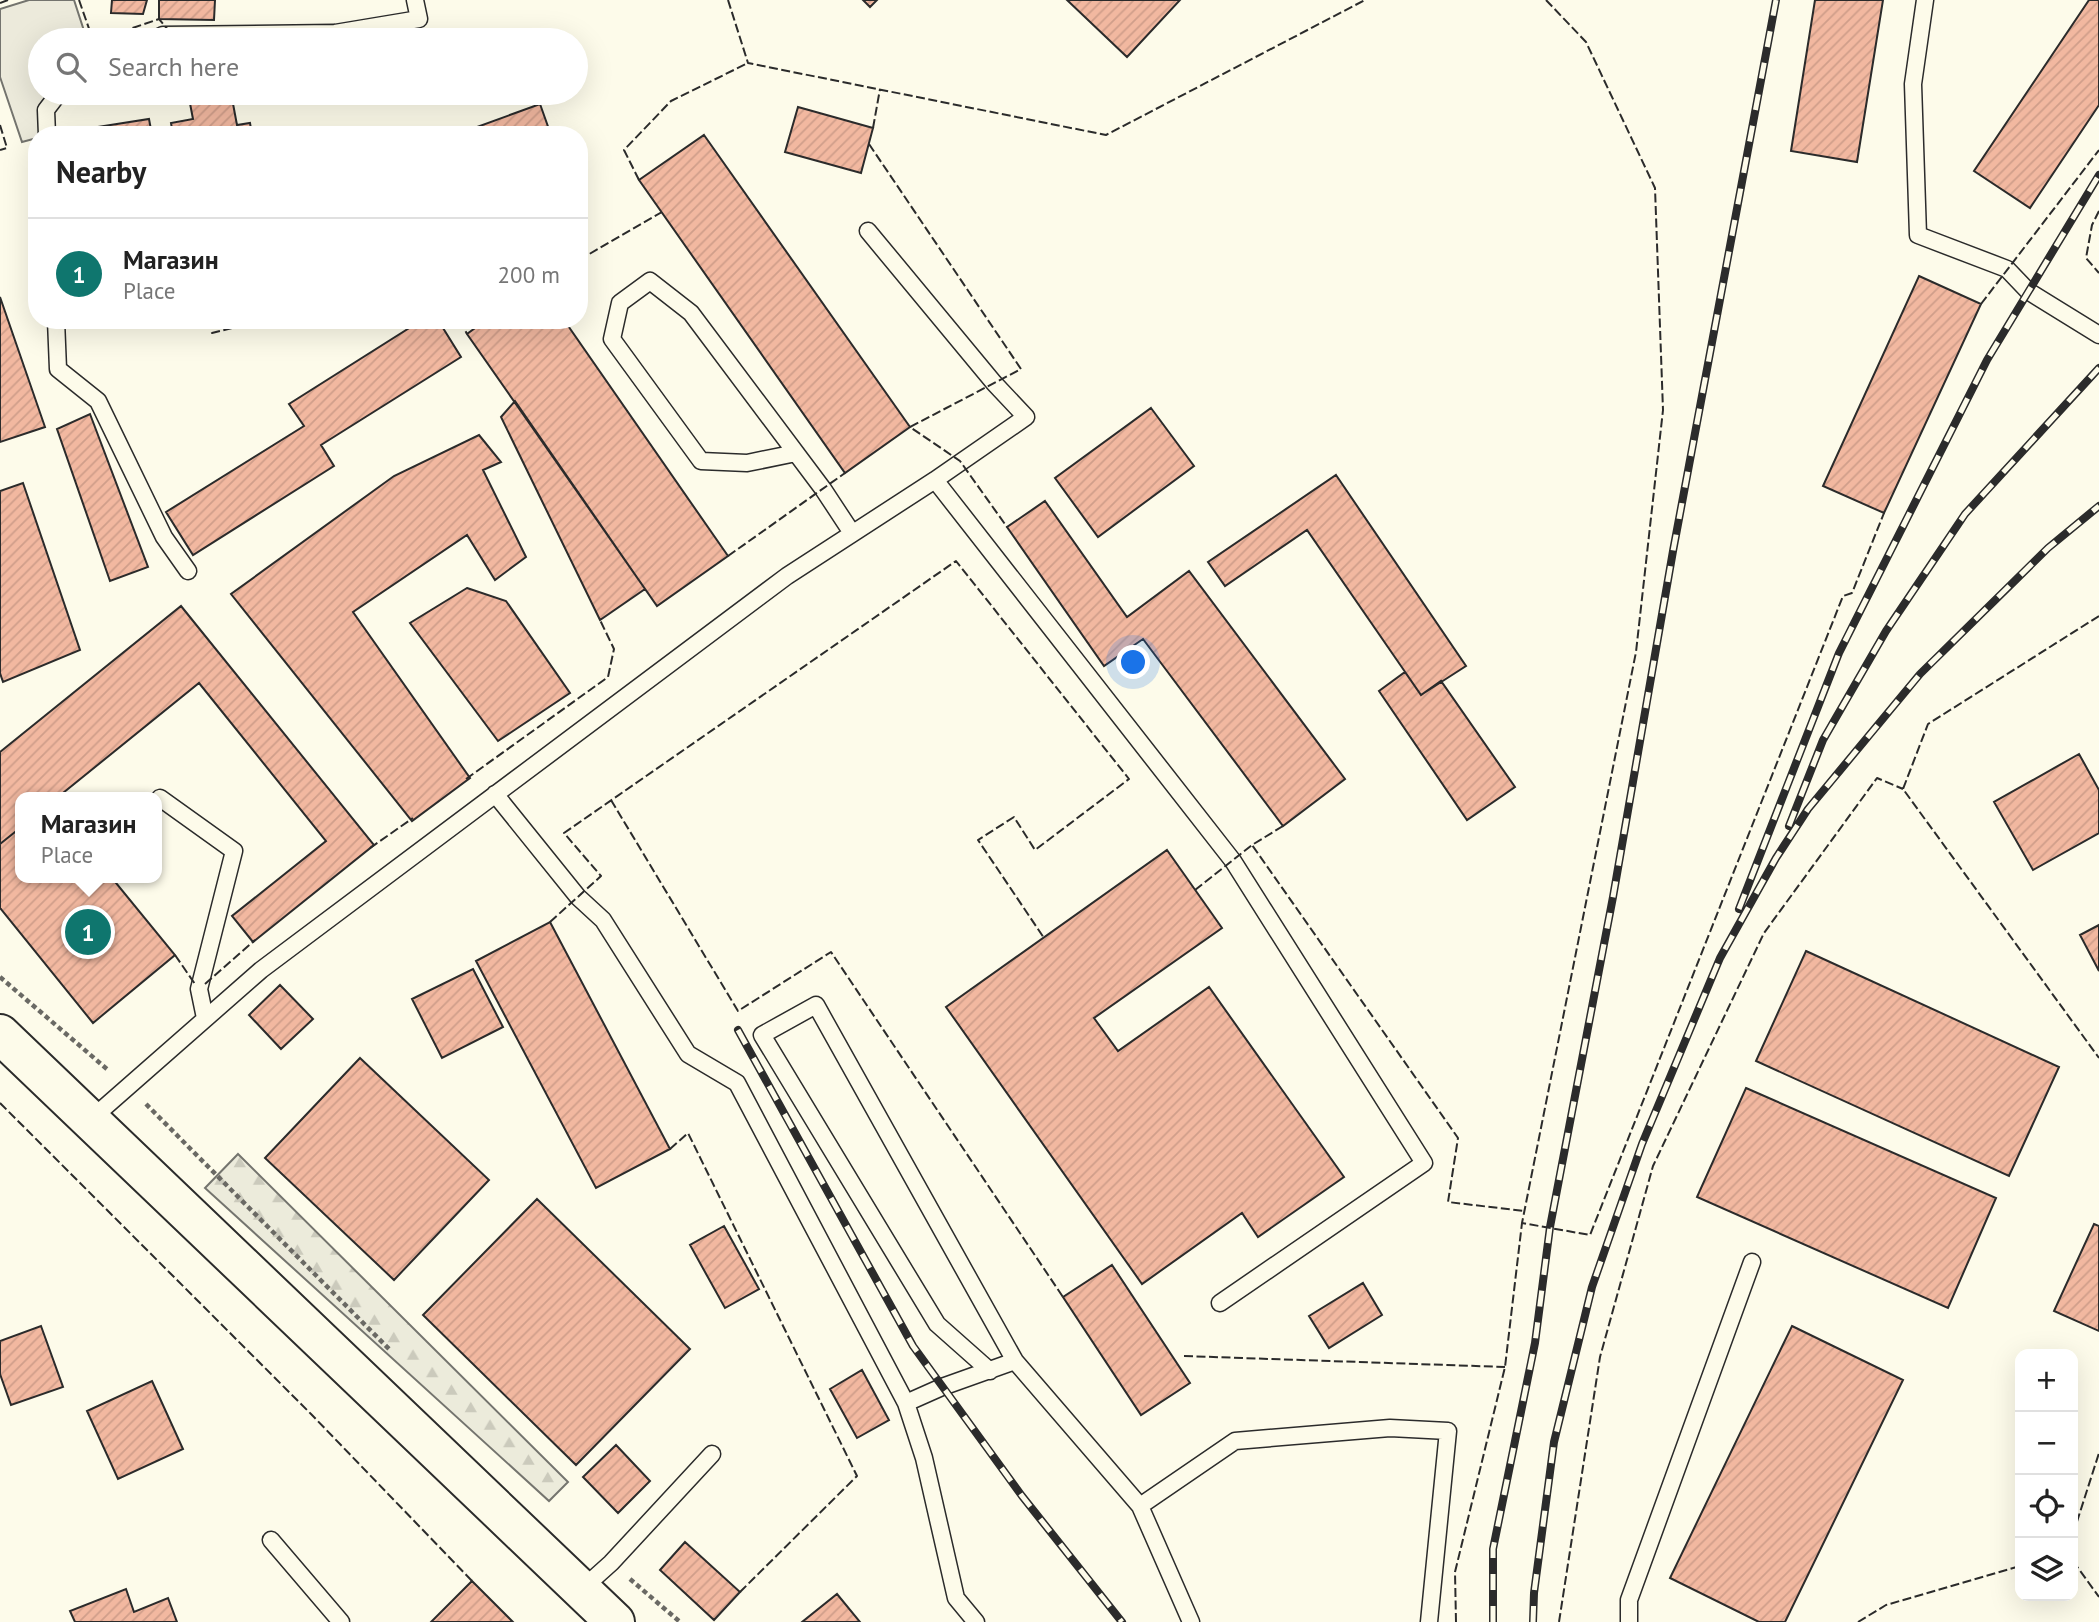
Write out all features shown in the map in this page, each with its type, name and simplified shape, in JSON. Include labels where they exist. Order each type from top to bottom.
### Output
[{"type":"street","points":[[0,1034],[615,1622]]},
{"type":"lane","points":[[365,28],[419,19],[415,0]]},
{"type":"lane","points":[[1926,0],[1913,85],[1918,236],[2007,269],[2028,291],[2099,335]]},
{"type":"lane","points":[[47,126],[46,110],[50,105]]},
{"type":"lane","points":[[89,1121],[261,970],[495,794],[787,576],[1026,417],[994,383],[868,231]]},
{"type":"lane","points":[[796,453],[747,463],[701,461],[612,339],[620,303],[650,281],[691,313],[796,453],[852,533]]},
{"type":"lane","points":[[56,329],[58,369],[98,401],[164,537],[188,571]]},
{"type":"lane","points":[[935,480],[1233,861],[1424,1163],[1220,1303]]},
{"type":"lane","points":[[495,794],[578,897],[603,920],[688,1054],[737,1083],[906,1403],[924,1458],[956,1598],[976,1622]]},
{"type":"lane","points":[[162,799],[234,851],[199,989],[205,1018]]},
{"type":"lane","points":[[990,1371],[937,1324],[762,1035],[816,1005],[1014,1361],[1140,1506],[1191,1622]]},
{"type":"lane","points":[[1629,1622],[1629,1600],[1752,1262]]},
{"type":"lane","points":[[906,1403],[1014,1361]]},
{"type":"lane","points":[[1140,1506],[1235,1441],[1390,1428],[1448,1431],[1429,1622]]},
{"type":"lane","points":[[582,1589],[611,1563],[712,1454]]},
{"type":"lane","points":[[271,1540],[341,1622]]},
{"type":"path","points":[[0,977],[127,1086],[392,1352]]},
{"type":"path","points":[[611,1563],[680,1622]]},
{"type":"green space","points":[[238,1154],[568,1482],[549,1501],[205,1188]]},
{"type":"shaded area","points":[[29,0],[74,0],[83,28],[28,28],[28,105],[56,105],[50,126],[28,126],[28,140],[22,142],[0,77],[0,9]]},
{"type":"building","points":[[112,0],[147,0],[143,14],[111,13]]},
{"type":"building","points":[[159,0],[215,0],[214,20],[159,19]]},
{"type":"building","points":[[863,0],[877,0],[870,7]]},
{"type":"building","points":[[1067,0],[1180,0],[1127,57]]},
{"type":"building","points":[[1815,0],[1883,0],[1857,162],[1791,151]]},
{"type":"building","points":[[2089,0],[2099,0],[2099,105],[2030,208],[1974,171]]},
{"type":"building","points":[[190,105],[233,105],[237,125],[250,123],[250,126],[172,126],[171,123],[193,119]]},
{"type":"building","points":[[540,105],[548,126],[480,126]]},
{"type":"building","points":[[798,107],[873,128],[861,173],[785,152]]},
{"type":"building","points":[[149,119],[150,126],[104,126]]},
{"type":"building","points":[[704,135],[910,427],[845,473],[639,180]]},
{"type":"building","points":[[1919,276],[1981,304],[1884,513],[1823,486]]},
{"type":"building","points":[[0,297],[45,427],[0,442]]},
{"type":"building","points":[[408,329],[444,329],[461,357],[321,445],[334,466],[193,555],[166,512],[304,426],[289,404]]},
{"type":"building","points":[[474,329],[570,329],[728,556],[657,606],[467,334]]},
{"type":"building","points":[[515,401],[645,589],[600,620],[501,417]]},
{"type":"building","points":[[1151,408],[1194,466],[1098,537],[1055,478]]},
{"type":"building","points":[[90,414],[148,567],[110,581],[57,429]]},
{"type":"building","points":[[479,435],[501,462],[483,470],[526,557],[495,580],[467,535],[353,612],[470,778],[412,821],[231,594],[394,476]]},
{"type":"building","points":[[1336,475],[1466,666],[1421,695],[1307,530],[1225,586],[1208,562]]},
{"type":"building","points":[[23,483],[80,650],[3,682],[0,673],[0,491]]},
{"type":"building","points":[[1045,501],[1127,617],[1189,571],[1345,779],[1283,826],[1143,639],[1104,666],[1007,527]]},
{"type":"building","points":[[467,588],[506,601],[570,693],[498,741],[410,623]]},
{"type":"building","points":[[181,606],[374,845],[253,942],[232,916],[326,841],[199,683],[64,792],[15,792],[15,832],[0,844],[0,752]]},
{"type":"building","points":[[1405,672],[1421,695],[1441,681],[1515,787],[1467,820],[1379,691]]},
{"type":"building","points":[[2079,754],[2099,790],[2099,833],[2033,870],[1994,802]]},
{"type":"building","points":[[15,832],[15,883],[116,883],[175,955],[93,1023],[0,908],[0,844]]},
{"type":"building","points":[[1167,850],[1222,928],[1094,1018],[1118,1051],[1209,987],[1344,1177],[1258,1237],[1242,1213],[1142,1284],[946,1007]]},
{"type":"building","points":[[550,922],[670,1149],[596,1188],[476,961]]},
{"type":"building","points":[[2099,925],[2099,971],[2080,935]]},
{"type":"building","points":[[1806,951],[2059,1067],[2009,1176],[1756,1061]]},
{"type":"building","points":[[473,969],[503,1027],[442,1058],[412,999]]},
{"type":"building","points":[[280,985],[313,1019],[281,1049],[249,1015]]},
{"type":"building","points":[[360,1058],[489,1180],[394,1280],[265,1158]]},
{"type":"building","points":[[1746,1088],[1996,1198],[1948,1308],[1697,1197]]},
{"type":"building","points":[[537,1199],[690,1349],[576,1465],[423,1315]]},
{"type":"building","points":[[2094,1224],[2099,1226],[2099,1331],[2054,1311]]},
{"type":"building","points":[[724,1226],[759,1289],[725,1308],[690,1245]]},
{"type":"building","points":[[1112,1265],[1190,1383],[1141,1415],[1063,1297]]},
{"type":"building","points":[[1363,1283],[1382,1315],[1329,1348],[1309,1316]]},
{"type":"building","points":[[41,1326],[63,1387],[11,1405],[0,1374],[0,1341]]},
{"type":"building","points":[[1792,1326],[1903,1380],[1785,1622],[1759,1622],[1670,1578]]},
{"type":"building","points":[[862,1370],[889,1420],[857,1438],[830,1389]]},
{"type":"building","points":[[152,1381],[183,1449],[118,1479],[87,1411]]},
{"type":"building","points":[[616,1445],[650,1481],[618,1513],[583,1477]]},
{"type":"building","points":[[685,1542],[740,1592],[714,1620],[660,1570]]},
{"type":"building","points":[[472,1581],[513,1622],[431,1622]]},
{"type":"building","points":[[126,1589],[134,1612],[168,1598],[177,1622],[75,1622],[70,1611]]},
{"type":"building","points":[[837,1594],[860,1622],[802,1622]]},
{"type":"railway","points":[[1493,1622],[1493,1549],[1535,1343],[1550,1227],[1613,897],[1673,551],[1776,0]]},
{"type":"railway","points":[[1739,909],[1839,653],[1987,360],[2099,175]]},
{"type":"railway","points":[[1789,826],[1823,740],[1886,631],[1965,514],[2099,368]]},
{"type":"railway","points":[[1533,1622],[1534,1593],[1554,1442],[1592,1287],[1642,1144],[1720,958],[1776,858],[1808,809],[1920,674],[2048,548],[2099,506]]},
{"type":"railway","points":[[738,1030],[913,1346],[1022,1496],[1122,1622]]},
{"type":"fence","points":[[0,3],[8,0]]},
{"type":"fence","points":[[79,0],[89,28]]},
{"type":"fence","points":[[728,0],[748,63],[1106,135],[1365,0]]},
{"type":"fence","points":[[1546,0],[1586,42],[1655,188],[1663,410],[1636,652],[1522,1223],[1590,1235],[1843,596],[1852,593],[1884,513]]},
{"type":"fence","points":[[132,28],[159,19],[166,28]]},
{"type":"fence","points":[[639,180],[624,150],[671,101],[748,63]]},
{"type":"fence","points":[[873,128],[880,89]]},
{"type":"fence","points":[[0,125],[7,148],[0,150]]},
{"type":"fence","points":[[869,144],[1021,369],[910,427],[960,461],[1007,527]]},
{"type":"fence","points":[[1981,304],[2099,150]]},
{"type":"fence","points":[[2099,211],[2092,225],[2086,258],[2099,273]]},
{"type":"fence","points":[[588,255],[662,212]]},
{"type":"fence","points":[[211,329],[212,333],[228,329]]},
{"type":"fence","points":[[464,329],[467,334]]},
{"type":"fence","points":[[728,556],[845,473]]},
{"type":"fence","points":[[550,922],[601,876],[564,833],[956,561],[1129,779],[1035,850],[1014,817],[978,840],[1044,938]]},
{"type":"fence","points":[[2099,616],[1928,724],[1903,789],[2099,1058]]},
{"type":"fence","points":[[466,779],[608,677],[614,649],[600,620]]},
{"type":"fence","points":[[1559,1622],[1600,1357],[1653,1166],[1764,933],[1877,778],[1903,789]]},
{"type":"fence","points":[[611,800],[738,1011],[831,952],[1063,1297]]},
{"type":"fence","points":[[370,848],[413,818]]},
{"type":"fence","points":[[1283,826],[1252,845],[1458,1138],[1448,1202],[1524,1211]]},
{"type":"fence","points":[[1195,890],[1252,845]]},
{"type":"fence","points":[[205,984],[255,940]]},
{"type":"fence","points":[[175,955],[195,984]]},
{"type":"fence","points":[[0,1103],[311,1414],[472,1581]]},
{"type":"fence","points":[[670,1149],[688,1133],[857,1476],[740,1592]]},
{"type":"fence","points":[[1456,1622],[1455,1572],[1505,1367],[1522,1223]]},
{"type":"fence","points":[[1184,1356],[1505,1367]]},
{"type":"fence","points":[[2078,1518],[2099,1453]]},
{"type":"fence","points":[[1858,1622],[1886,1605],[2015,1567]]},
{"type":"fence","points":[[2078,1568],[2099,1597]]},
{"type":"place","name":"Магазин","points":[[88,932]]}]
